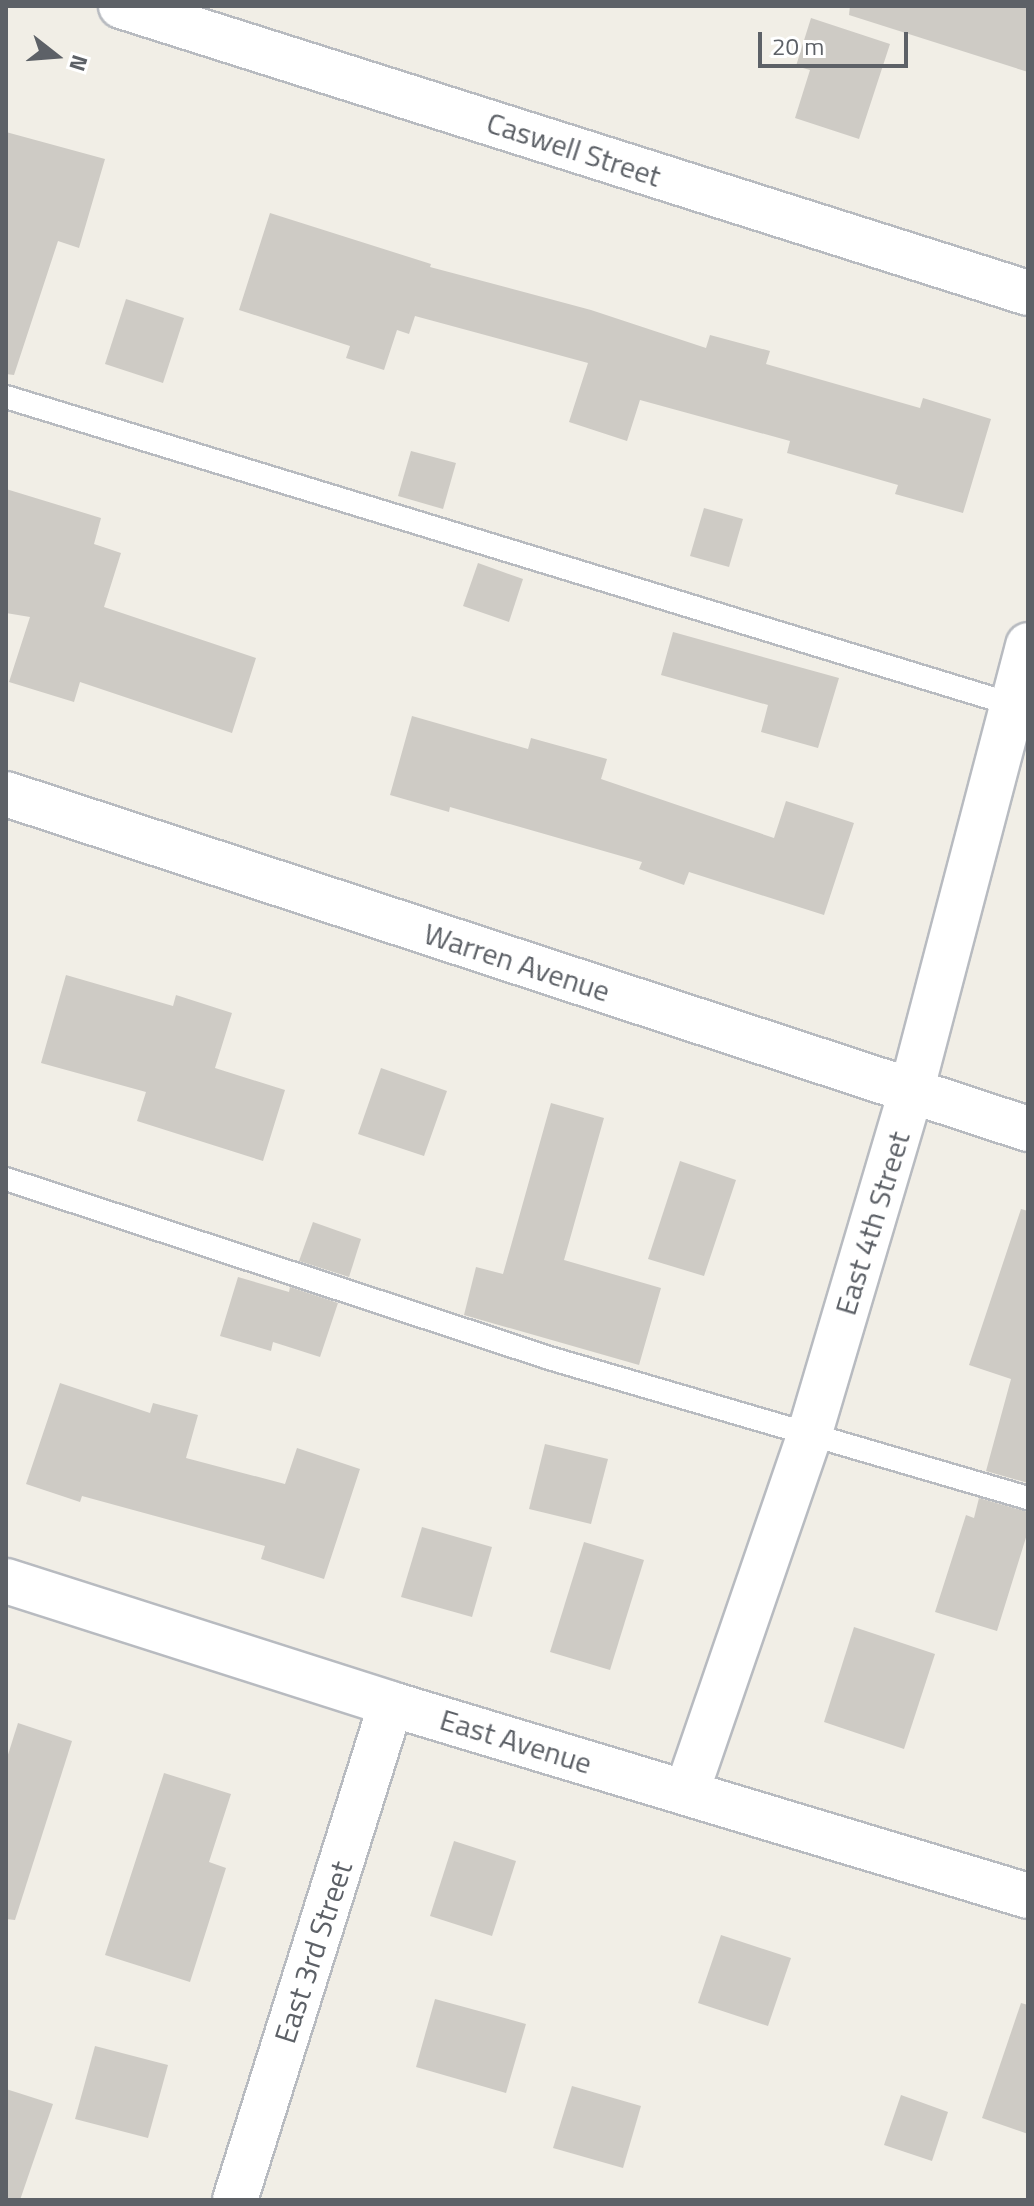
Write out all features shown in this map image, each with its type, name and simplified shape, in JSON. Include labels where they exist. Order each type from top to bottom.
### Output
[{"type":"street","name":"Caswell Street","points":[[121,6],[1028,293]]},
{"type":"street","name":"East 4th Street","points":[[687,1791],[809,1436],[911,1092],[1028,645]]},
{"type":"street","name":"Warren Avenue","points":[[6,794],[1028,1129]]},
{"type":"street","name":"East Avenue","points":[[6,1581],[391,1704],[1028,1896]]},
{"type":"street","name":"East 3rd Street","points":[[235,2200],[391,1704]]},
{"type":"lane","points":[[6,397],[1011,704]]},
{"type":"lane","points":[[6,1179],[549,1358],[1028,1498]]},
{"type":"building","points":[[850,6],[1028,6],[1028,72],[849,15]]},
{"type":"building","points":[[811,18],[890,44],[859,139],[795,118],[810,70],[796,66]]},
{"type":"building","points":[[6,132],[105,159],[79,248],[58,241],[14,375],[6,374]]},
{"type":"building","points":[[270,213],[431,264],[430,267],[591,310],[706,348],[710,335],[770,351],[766,364],[920,408],[923,398],[991,419],[963,513],[895,494],[898,485],[787,453],[790,441],[640,400],[627,441],[569,422],[588,363],[415,316],[409,334],[397,330],[384,370],[346,358],[350,346],[239,310]]},
{"type":"building","points":[[126,299],[184,318],[163,383],[105,364]]},
{"type":"building","points":[[411,451],[456,463],[443,509],[398,496]]},
{"type":"building","points":[[6,489],[101,518],[94,544],[121,553],[104,607],[256,658],[232,733],[80,682],[74,702],[9,682],[30,617],[6,613]]},
{"type":"building","points":[[704,508],[743,519],[729,567],[690,556]]},
{"type":"building","points":[[478,563],[523,579],[509,622],[463,606]]},
{"type":"building","points":[[673,632],[839,678],[818,748],[761,732],[768,705],[661,675]]},
{"type":"building","points":[[412,716],[528,749],[531,738],[607,759],[601,779],[774,838],[786,801],[854,823],[824,915],[689,872],[684,885],[639,869],[642,862],[450,807],[449,812],[390,795]]},
{"type":"building","points":[[66,975],[173,1006],[176,995],[232,1013],[215,1068],[285,1090],[263,1161],[137,1121],[146,1092],[41,1063]]},
{"type":"building","points":[[381,1068],[447,1091],[424,1156],[358,1134]]},
{"type":"building","points":[[551,1103],[604,1118],[564,1260],[661,1288],[639,1365],[464,1315],[476,1267],[503,1274]]},
{"type":"building","points":[[680,1161],[736,1180],[704,1276],[648,1259]]},
{"type":"building","points":[[1021,1209],[1028,1211],[1028,1483],[986,1471],[1011,1379],[969,1365]]},
{"type":"building","points":[[313,1222],[361,1239],[349,1277],[299,1261]]},
{"type":"building","points":[[238,1277],[289,1292],[290,1287],[338,1303],[320,1357],[273,1342],[271,1351],[220,1336]]},
{"type":"building","points":[[60,1383],[150,1413],[153,1403],[198,1415],[186,1458],[285,1484],[297,1448],[360,1469],[324,1579],[261,1559],[265,1546],[82,1496],[80,1502],[26,1484]]},
{"type":"building","points":[[545,1444],[608,1459],[591,1524],[529,1509]]},
{"type":"building","points":[[979,1498],[1028,1512],[1028,1531],[997,1631],[935,1612],[966,1515],[974,1518]]},
{"type":"building","points":[[422,1527],[492,1547],[472,1617],[401,1597]]},
{"type":"building","points":[[584,1542],[644,1560],[610,1670],[550,1652]]},
{"type":"building","points":[[854,1627],[935,1654],[904,1749],[824,1722]]},
{"type":"building","points":[[18,1723],[72,1741],[15,1920],[6,1919],[6,1761]]},
{"type":"building","points":[[164,1773],[231,1794],[209,1862],[226,1868],[190,1982],[105,1955]]},
{"type":"building","points":[[454,1841],[516,1861],[492,1936],[430,1916]]},
{"type":"building","points":[[721,1935],[791,1958],[768,2026],[698,2003]]},
{"type":"building","points":[[435,1999],[526,2024],[506,2093],[416,2067]]},
{"type":"building","points":[[1021,2003],[1028,2005],[1028,2134],[982,2118]]},
{"type":"building","points":[[95,2046],[168,2065],[148,2138],[75,2119]]},
{"type":"building","points":[[572,2086],[641,2106],[623,2168],[553,2148]]},
{"type":"building","points":[[6,2089],[53,2104],[20,2200],[6,2200]]},
{"type":"building","points":[[901,2095],[948,2112],[932,2161],[884,2145]]}]
